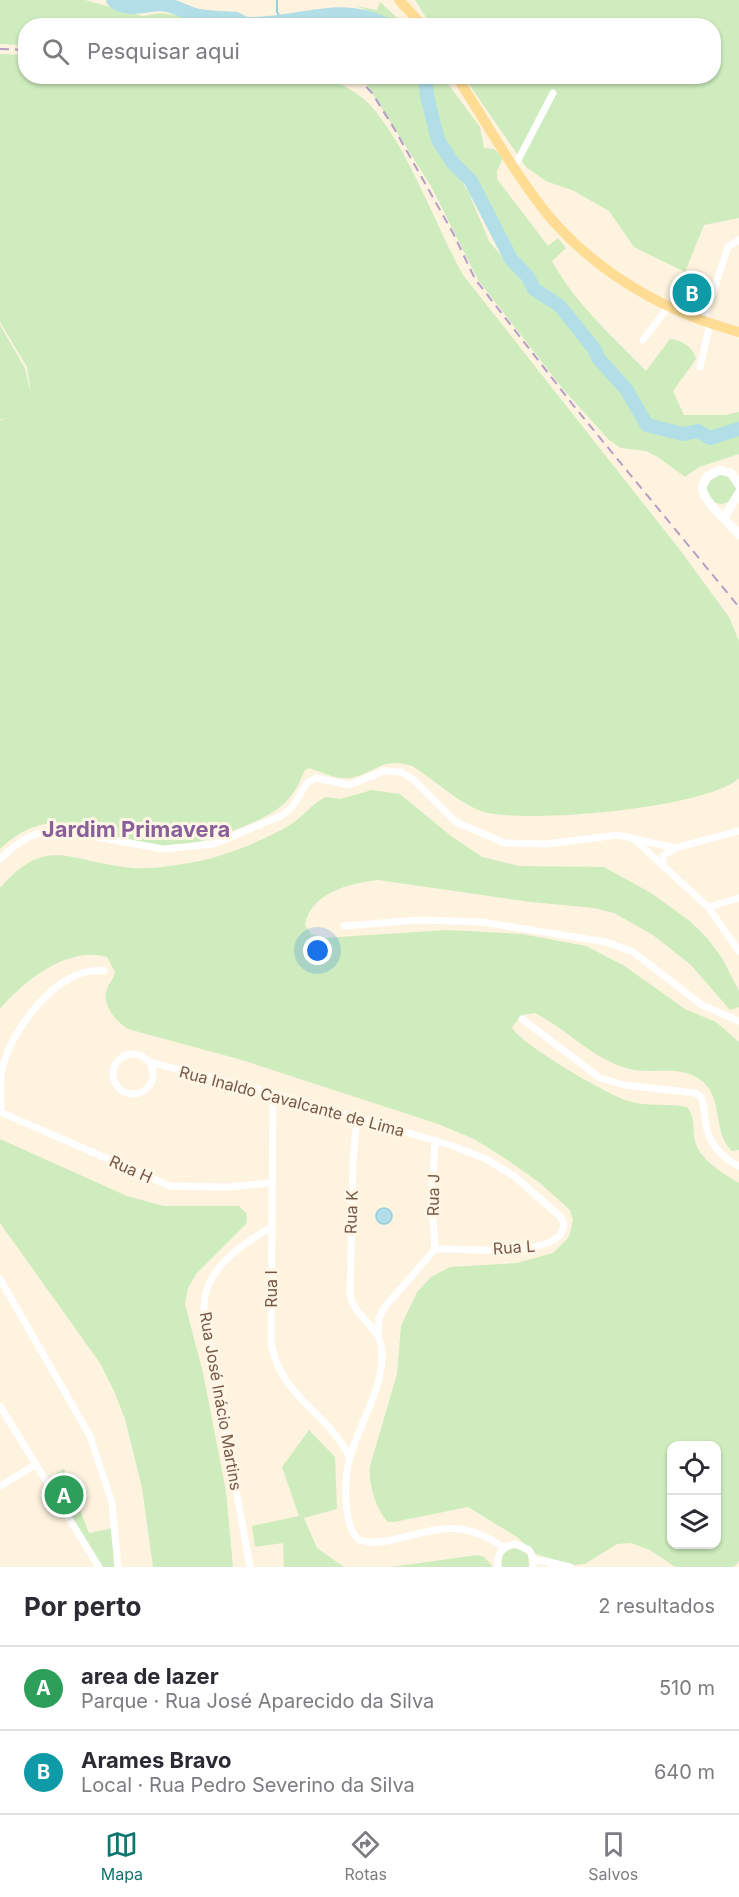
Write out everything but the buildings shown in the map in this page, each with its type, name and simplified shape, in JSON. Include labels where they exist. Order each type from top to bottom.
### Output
[{"type":"main road","points":[[399,0],[416,18]]},
{"type":"main road","points":[[461,84],[515,166],[552,219],[568,237],[601,266],[668,307],[707,323],[739,332]]},
{"type":"street","points":[[515,166],[553,93]]},
{"type":"street","points":[[700,368],[707,323],[728,247],[739,240]]},
{"type":"street","points":[[643,340],[668,307]]},
{"type":"street","points":[[739,485],[733,475],[722,470],[711,473],[704,482],[705,498],[725,516],[739,535]]},
{"type":"street","points":[[725,516],[739,493]]},
{"type":"street","points":[[0,859],[25,838],[47,831],[63,831],[163,849],[214,844],[283,815],[308,783],[316,778],[349,785],[390,770],[401,772],[414,780],[456,822],[505,843],[547,844],[618,835],[636,841],[675,848]]},
{"type":"street","points":[[663,865],[664,855],[675,848],[739,831]]},
{"type":"street","points":[[636,841],[708,907],[739,951]]},
{"type":"street","points":[[708,907],[739,898]]},
{"type":"street","points":[[344,926],[420,920],[482,922],[606,942],[633,952],[702,1005],[738,1023]]},
{"type":"street","points":[[0,1112],[2,1070],[7,1054],[34,1010],[70,976],[91,969],[104,971]]},
{"type":"street","points":[[522,1019],[600,1078],[625,1085],[695,1093],[701,1097],[705,1125],[712,1144],[721,1154],[739,1166]]},
{"type":"street","name":"Rua Inaldo Cavalcante de Lima","points":[[149,1062],[153,1076],[143,1091],[129,1093],[117,1085],[114,1069],[121,1058],[138,1054],[149,1062],[273,1093],[435,1140]]},
{"type":"street","name":"Rua I","points":[[273,1093],[271,1227],[274,1359],[289,1387],[339,1439],[350,1458]]},
{"type":"street","name":"Rua H","points":[[0,1112],[170,1186],[227,1187],[271,1184]]},
{"type":"street","name":"Rua K","points":[[357,1118],[350,1234],[350,1295],[353,1306],[362,1317]]},
{"type":"street","name":"Rua L","points":[[435,1140],[486,1159],[514,1176],[555,1209],[564,1225],[557,1238],[535,1247],[435,1249]]},
{"type":"street","name":"Rua J","points":[[435,1140],[432,1203],[435,1249]]},
{"type":"street","name":"Rua José Inácio Martins","points":[[250,1567],[206,1322],[204,1299],[210,1280],[219,1268],[247,1243],[271,1227]]},
{"type":"street","points":[[362,1317],[374,1317],[384,1308],[435,1249]]},
{"type":"street","points":[[0,1280],[93,1445],[112,1503],[118,1567]]},
{"type":"street","points":[[384,1308],[379,1319],[378,1333],[382,1352],[380,1375],[350,1458],[347,1519],[351,1530],[359,1540],[381,1542],[454,1528],[483,1534],[505,1548]]},
{"type":"street","points":[[362,1317],[378,1333]]},
{"type":"street","points":[[0,1406],[34,1465],[99,1567]]},
{"type":"street","points":[[339,1439],[348,1445],[357,1441]]},
{"type":"street","points":[[0,1486],[34,1465]]},
{"type":"street","points":[[498,1567],[498,1556],[505,1548],[515,1544],[529,1550],[533,1563],[570,1567]]},
{"type":"green space","points":[[0,0],[85,0],[143,16],[160,13],[185,18],[18,18],[18,45],[0,44]]},
{"type":"green space","points":[[415,0],[739,0],[739,218],[704,225],[685,272],[634,247],[609,211],[574,191],[546,181],[526,167],[469,84],[721,84],[721,18],[427,18]]},
{"type":"green space","points":[[380,2],[397,18],[381,18],[356,6],[377,10]]},
{"type":"green space","points":[[350,13],[366,18],[315,18]]},
{"type":"green space","points":[[0,54],[18,55],[18,84],[340,84],[350,89],[364,99],[379,115],[406,158],[463,275],[680,550],[729,617],[739,641],[739,778],[721,789],[692,798],[655,805],[573,815],[534,816],[503,815],[481,811],[455,797],[412,766],[402,763],[386,764],[350,778],[340,778],[309,768],[304,771],[289,798],[275,811],[247,825],[207,840],[164,846],[141,843],[60,823],[41,825],[21,833],[0,849],[0,421],[10,417],[0,420],[0,325],[25,368],[31,395],[27,367],[0,322]]},
{"type":"green space","points":[[366,84],[421,84],[423,108],[431,137],[468,191],[489,241],[530,291],[553,304],[567,323],[591,347],[597,363],[604,367],[640,423],[648,431],[657,435],[667,431],[709,441],[739,432],[739,454],[699,467],[685,477],[646,451],[621,448],[609,440],[563,389],[478,280],[432,188]]},
{"type":"green space","points":[[431,84],[448,84],[480,127],[484,148],[494,149],[503,158],[497,171],[497,179],[548,246],[558,238],[566,248],[552,261],[571,291],[595,319],[646,371],[670,339],[687,345],[693,351],[696,359],[673,391],[684,415],[725,415],[739,412],[739,427],[716,433],[698,428],[688,432],[666,424],[656,425],[642,411],[638,397],[558,301],[538,288],[531,273],[514,252],[475,179],[444,143]]},
{"type":"green space","points":[[721,474],[732,478],[736,489],[732,500],[721,504],[710,500],[706,489],[710,478]]},
{"type":"green space","points":[[372,790],[400,794],[451,836],[482,857],[519,866],[604,867],[651,893],[691,922],[722,958],[739,991],[739,1007],[730,1010],[691,965],[653,935],[614,913],[594,908],[531,902],[378,880],[344,887],[323,897],[308,914],[305,925],[311,934],[323,938],[447,930],[522,934],[586,946],[623,965],[685,1009],[716,1022],[739,1042],[739,1150],[732,1151],[722,1135],[713,1097],[709,1088],[702,1081],[684,1072],[636,1070],[613,1063],[535,1013],[522,1015],[512,1027],[518,1035],[546,1056],[618,1097],[643,1104],[687,1107],[692,1116],[696,1144],[703,1156],[739,1183],[739,1561],[734,1567],[675,1567],[650,1550],[631,1543],[617,1544],[585,1564],[572,1565],[536,1554],[517,1537],[468,1507],[394,1522],[388,1522],[380,1511],[372,1488],[370,1466],[397,1374],[401,1326],[417,1292],[431,1277],[450,1267],[517,1263],[553,1253],[569,1237],[573,1220],[570,1210],[540,1183],[474,1139],[438,1124],[242,1060],[128,1029],[114,1017],[106,1001],[107,989],[115,972],[107,957],[77,956],[48,968],[21,987],[0,1009],[0,888],[16,872],[31,862],[58,855],[139,868],[197,862],[252,844],[278,832],[295,822],[326,797],[340,799]]},
{"type":"green space","points":[[0,1139],[127,1196],[164,1206],[239,1206],[247,1214],[246,1224],[196,1274],[188,1288],[185,1304],[203,1373],[226,1491],[233,1567],[153,1567],[142,1488],[125,1419],[114,1391],[100,1363],[0,1223]]},
{"type":"green space","points":[[309,1430],[335,1457],[337,1509],[304,1518],[317,1548],[344,1567],[284,1567],[283,1543],[255,1547],[252,1526],[299,1516],[282,1467]]},
{"type":"green space","points":[[64,1469],[89,1533],[113,1528],[114,1567],[101,1567],[45,1481]]},
{"type":"green space","points":[[518,1548],[528,1555],[529,1567],[502,1567],[505,1553],[510,1549]]},
{"type":"green space","points":[[478,1555],[484,1557],[493,1567],[390,1567]]},
{"type":"water","points":[[384,1208],[390,1210],[392,1216],[390,1222],[384,1224],[378,1222],[376,1216],[378,1210]]},
{"type":"waterway","points":[[113,0],[129,7],[165,4],[195,15],[221,18]]},
{"type":"waterway","points":[[277,0],[277,12],[281,18]]},
{"type":"waterway","points":[[304,18],[336,14],[371,18]]},
{"type":"waterway","points":[[426,84],[438,140],[453,163],[471,181],[511,259],[528,277],[534,289],[560,306],[595,350],[598,358],[626,389],[647,425],[683,434],[698,431],[710,438],[739,429]]},
{"type":"railway","points":[[0,49],[18,50]]},
{"type":"railway","points":[[364,84],[372,93],[395,130],[453,233],[475,279],[573,405],[739,607]]},
{"type":"place","name":"Arames Bravo","points":[[692,293]]},
{"type":"place","name":"area de lazer","points":[[64,1495]]},
{"type":"district","name":"Jardim Primavera","points":[[136,829]]}]
